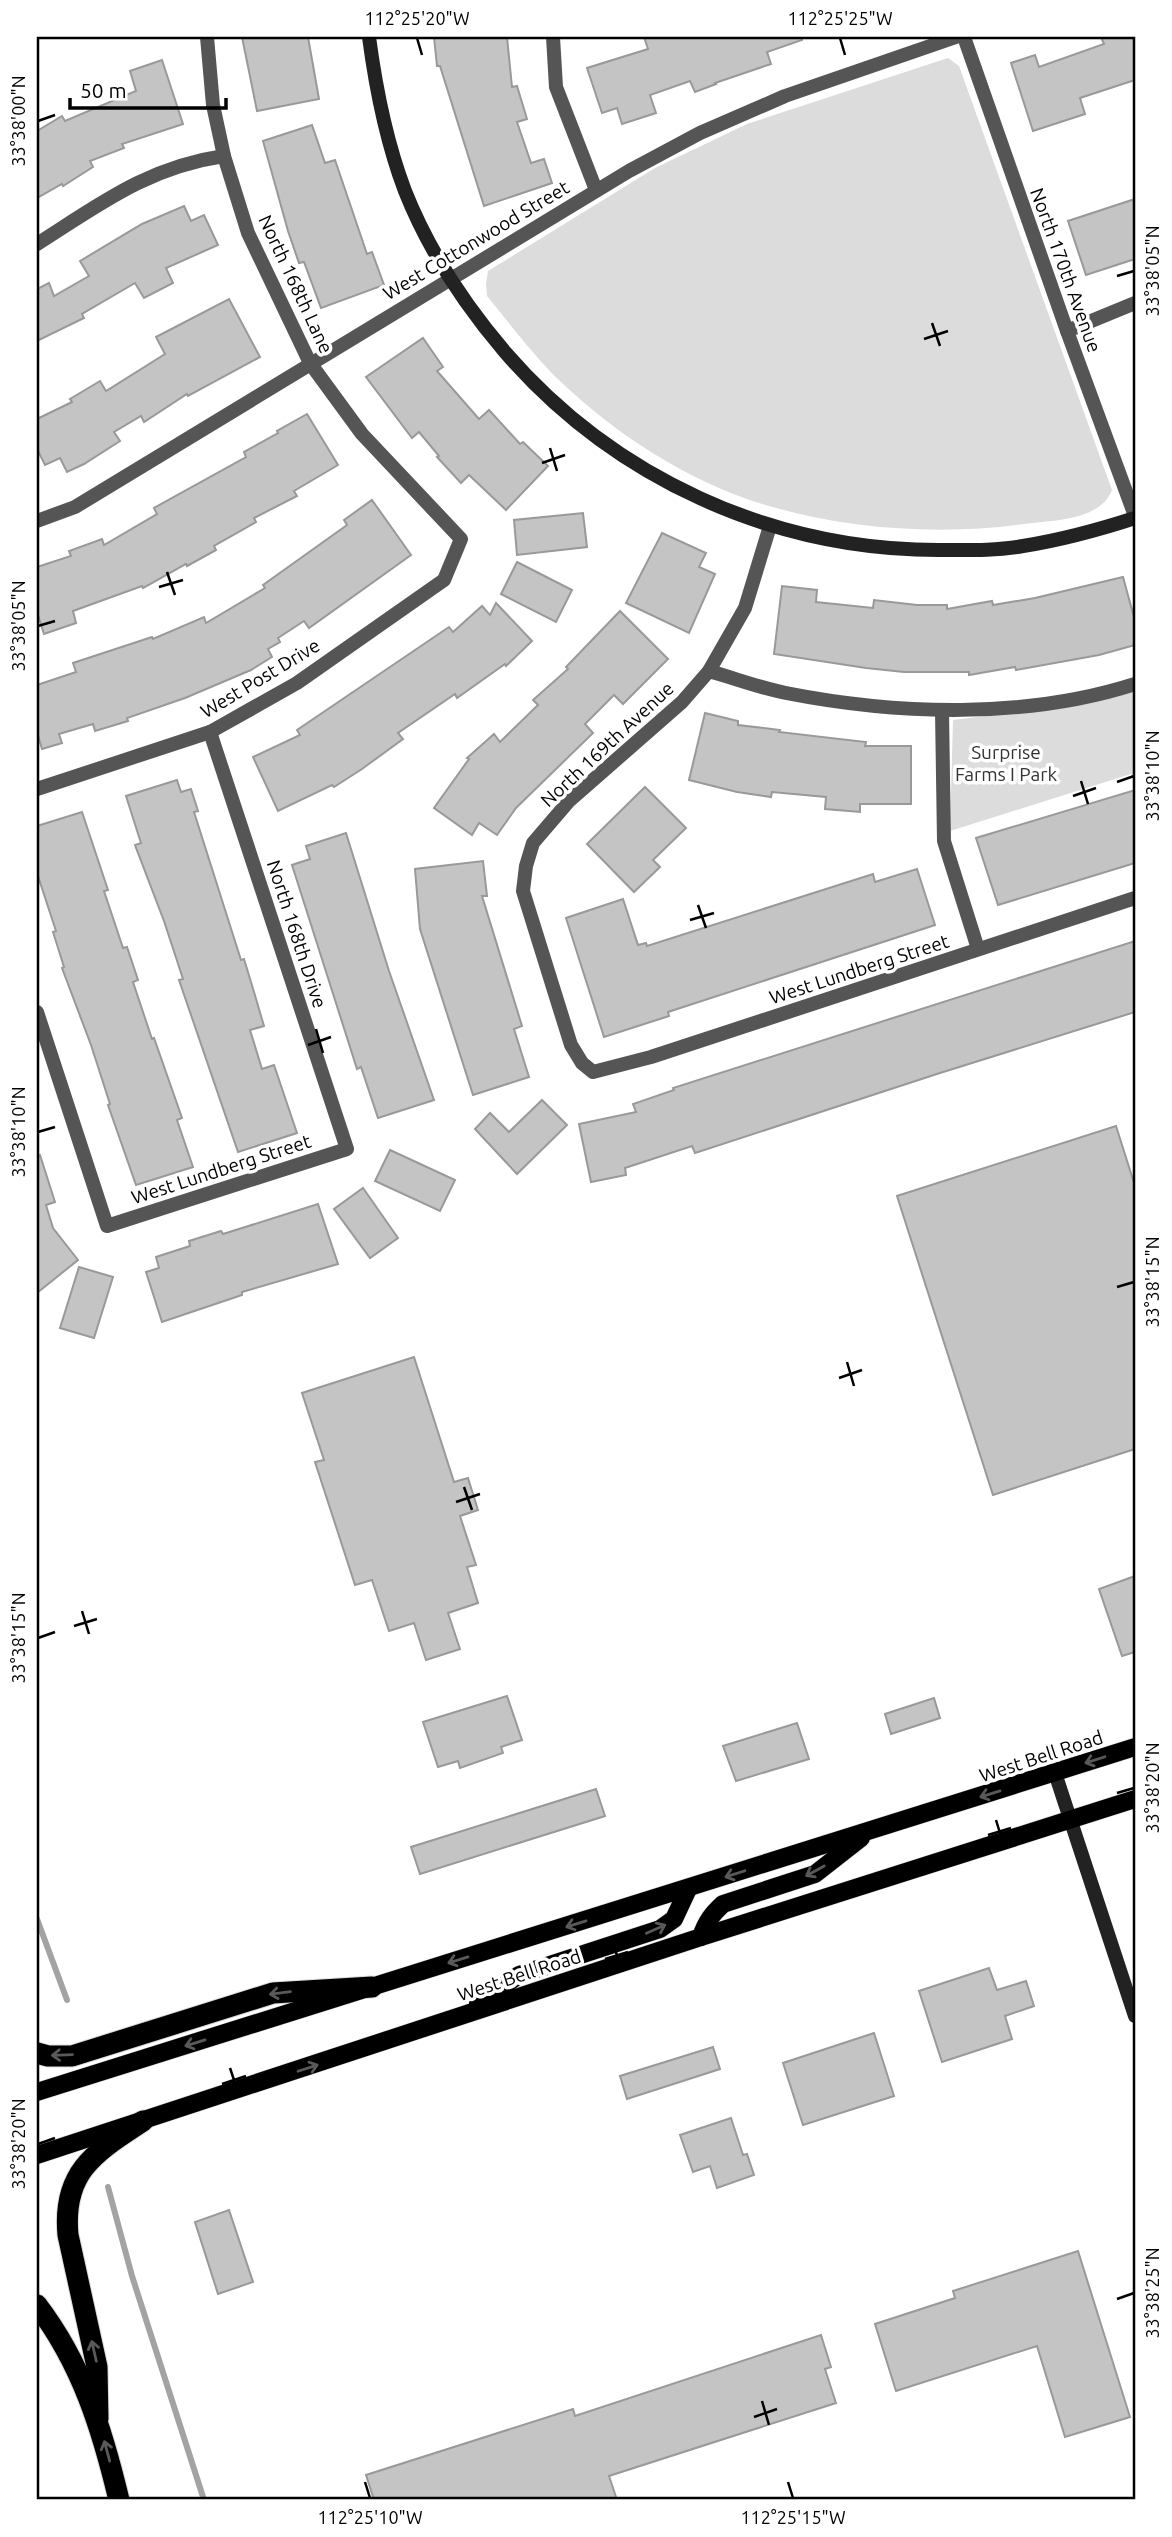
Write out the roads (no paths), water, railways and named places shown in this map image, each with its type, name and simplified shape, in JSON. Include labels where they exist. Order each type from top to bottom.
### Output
[{"type":"highway","points":[[37,2053],[72,2056],[273,1993],[372,1987]]},
{"type":"highway","points":[[98,2419],[97,2367],[68,2235],[66,2214],[71,2187],[93,2157],[143,2120]]},
{"type":"highway","points":[[37,2305],[68,2353],[98,2419],[119,2500]]},
{"type":"main road","name":"West Bell Road","points":[[37,2092],[1135,1747]]},
{"type":"main road","name":"West Bell Road","points":[[37,2155],[1135,1798]]},
{"type":"main road","points":[[701,1937],[705,1924],[723,1904],[815,1874],[870,1831]]},
{"type":"main road","points":[[462,2016],[519,1975],[660,1929],[674,1919],[688,1889]]},
{"type":"street","name":"North 168th Lane","points":[[207,37],[213,105],[224,156],[248,233],[310,363],[362,433],[461,539]]},
{"type":"street","points":[[369,37],[375,83],[395,163],[406,194],[451,278],[486,330],[541,390],[585,429],[637,465],[680,490],[719,508],[770,526],[838,543],[885,549],[976,551],[1020,547],[1062,540],[1135,517]]},
{"type":"street","points":[[553,37],[556,87],[596,190]]},
{"type":"street","name":"West Cottonwood Street","points":[[37,522],[75,507],[596,190],[700,133],[785,96],[956,37]]},
{"type":"street","name":"North 170th Avenue","points":[[964,37],[1135,517]]},
{"type":"street","points":[[37,244],[136,182],[164,170],[224,156]]},
{"type":"street","points":[[1067,331],[1135,303]]},
{"type":"street","name":"North 169th Avenue","points":[[593,1072],[582,1063],[571,1045],[523,891],[526,866],[533,843],[569,801],[682,702],[709,671],[745,608],[770,526]]},
{"type":"street","name":"West Post Drive","points":[[37,789],[210,732],[297,683],[444,580],[461,539]]},
{"type":"street","points":[[709,671],[783,693],[870,707],[942,711],[1056,701],[1135,684]]},
{"type":"street","points":[[942,711],[944,841],[978,950]]},
{"type":"street","name":"North 168th Drive","points":[[210,732],[347,1149]]},
{"type":"street","name":"West Lundberg Street","points":[[593,1072],[651,1057],[1135,898]]},
{"type":"street","name":"West Lundberg Street","points":[[37,1012],[107,1226],[347,1149]]},
{"type":"street","points":[[1055,1773],[1135,2016]]},
{"type":"waterway","points":[[37,1919],[67,2000]]},
{"type":"waterway","points":[[108,2187],[132,2276],[204,2500]]},
{"type":"park label","name":"Surprise Farms I Park","points":[[1006,763]]}]
